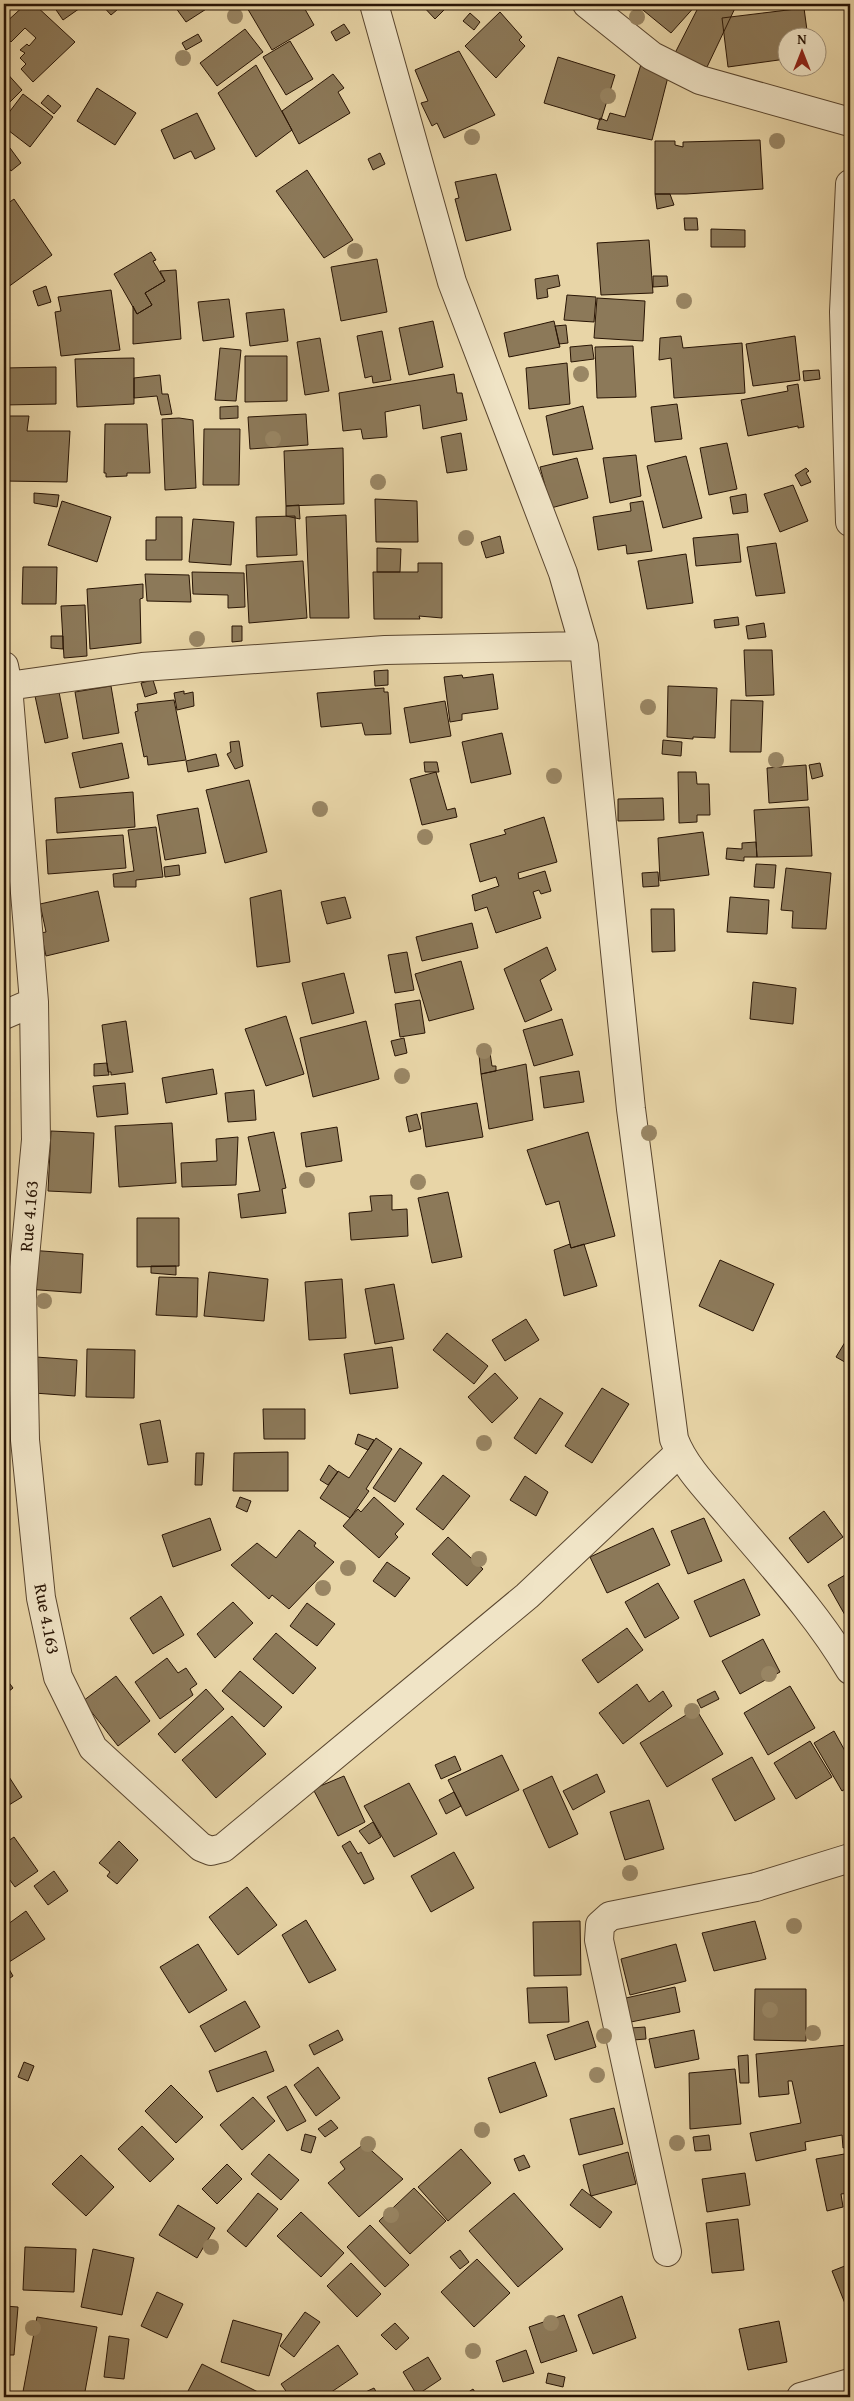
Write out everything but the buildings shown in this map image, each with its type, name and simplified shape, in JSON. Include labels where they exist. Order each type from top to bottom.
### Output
[{"type":"street","points":[[374,4],[452,282],[563,573],[584,646],[631,1109],[674,1439],[679,1452],[829,1635],[850,1670]]},
{"type":"street","points":[[587,4],[652,56],[700,80],[850,122]]},
{"type":"street","points":[[850,184],[844,312],[850,522]]},
{"type":"street","points":[[6,676],[385,650],[584,646]]},
{"type":"street","name":"Rue 4.163","points":[[6,676],[34,1002],[36,1140],[22,1289],[25,1440],[41,1598],[58,1677],[93,1748],[201,1847],[211,1851],[223,1848],[527,1596],[679,1452]]},
{"type":"street","points":[[4,1015],[34,1002]]},
{"type":"street","points":[[667,2252],[599,1940],[600,1925],[610,1916],[756,1887],[850,1858]]},
{"type":"street","points":[[801,2397],[850,2383]]}]
